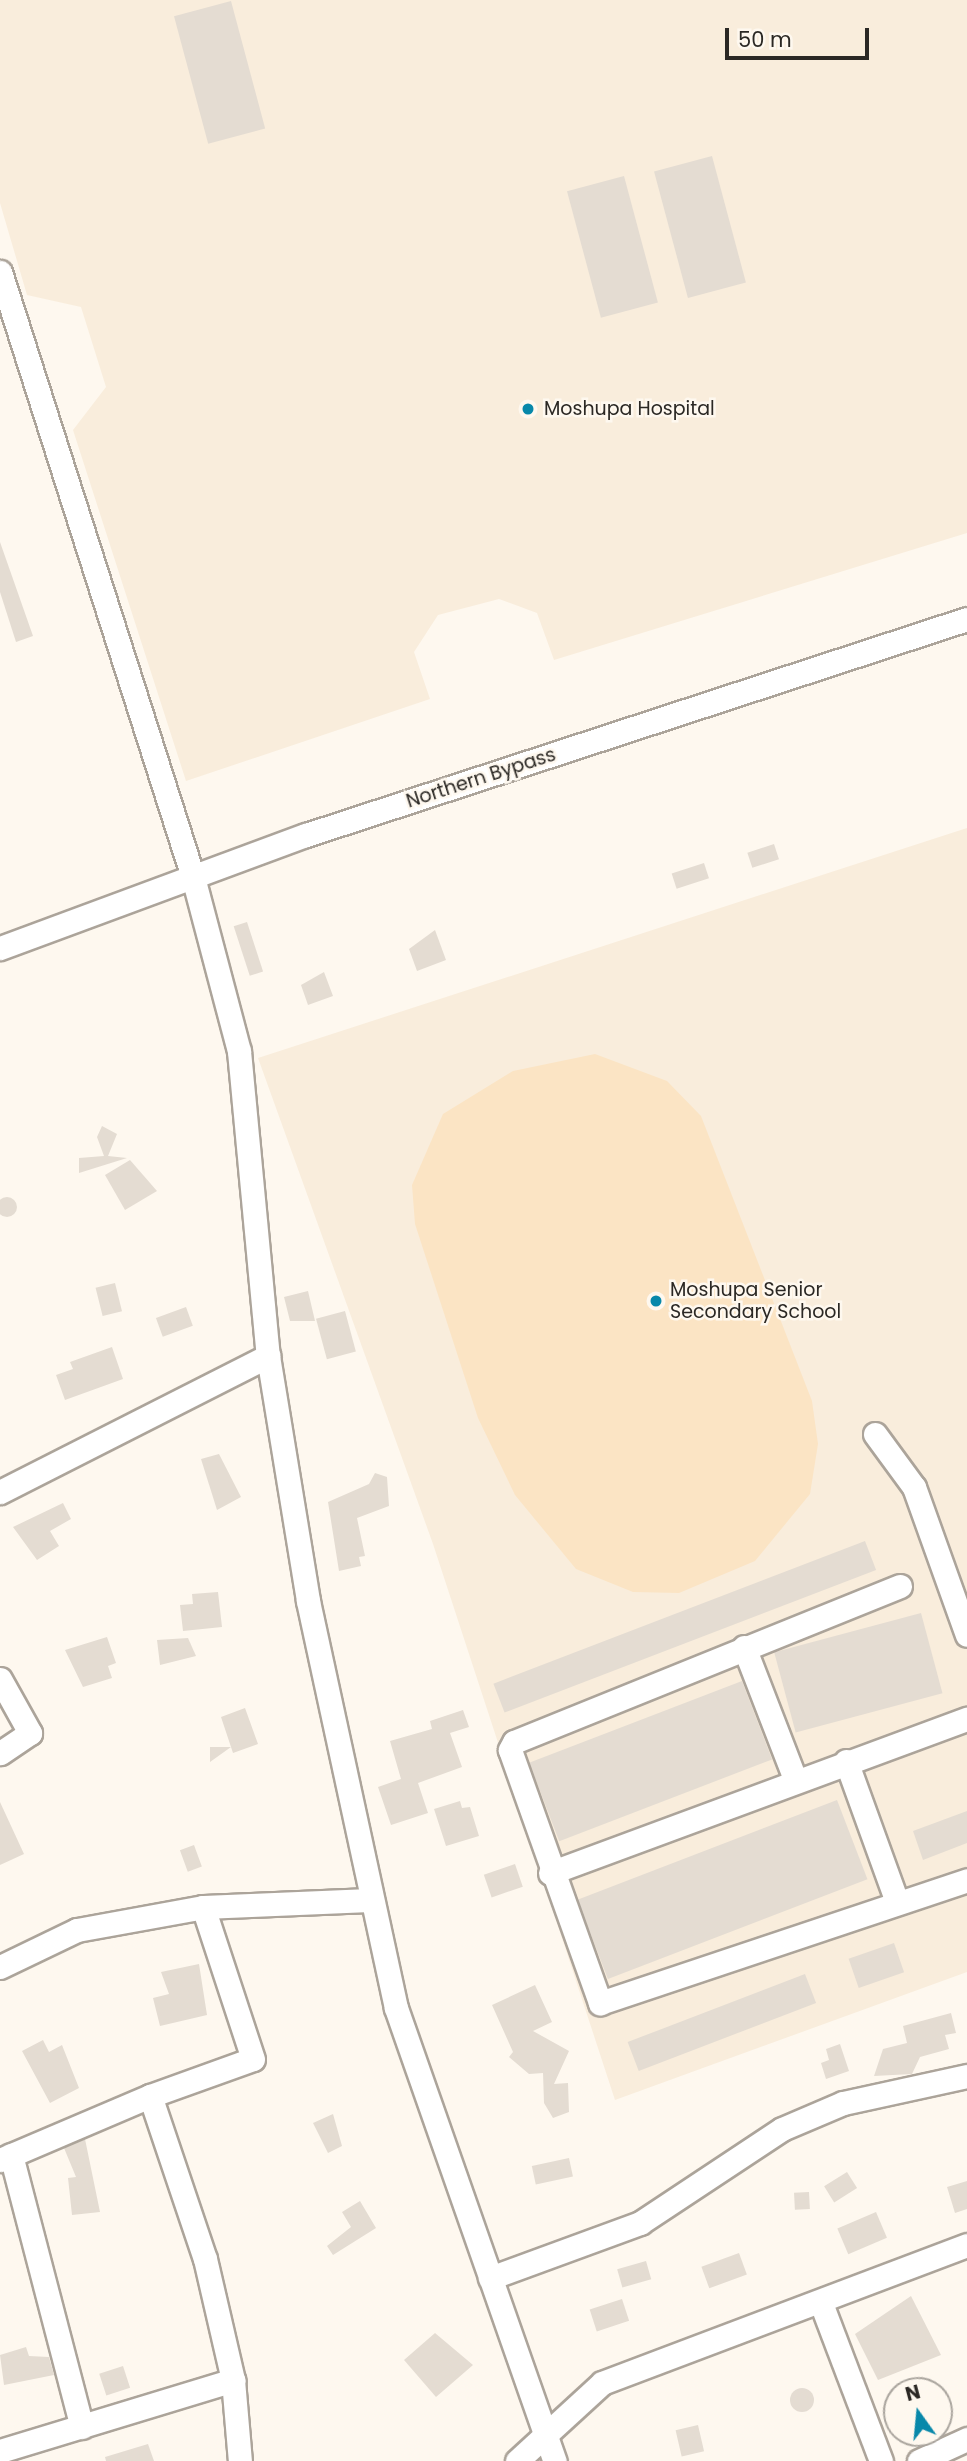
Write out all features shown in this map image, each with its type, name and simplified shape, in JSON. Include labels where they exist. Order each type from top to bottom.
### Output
[{"type":"street","points":[[0,272],[193,877],[243,1070],[268,1356],[308,1601],[370,1900],[402,2029],[555,2461]]},
{"type":"street","name":"Northern Bypass","points":[[0,948],[193,877],[967,619]]},
{"type":"street","points":[[0,1492],[268,1356]]},
{"type":"street","points":[[875,1434],[914,1487],[967,1635]]},
{"type":"street","points":[[900,1586],[514,1742],[510,1750],[550,1873],[600,2003],[896,1899],[967,1880]]},
{"type":"street","points":[[744,1647],[795,1779]]},
{"type":"street","points":[[0,1679],[30,1733],[0,1753]]},
{"type":"street","points":[[550,1873],[795,1779],[967,1718]]},
{"type":"street","points":[[846,1761],[896,1899]]},
{"type":"street","points":[[0,1967],[77,1930],[203,1907],[370,1900]]},
{"type":"street","points":[[82,2427],[5,2157],[150,2096],[253,2059],[203,1907]]},
{"type":"street","points":[[490,2278],[640,2223],[782,2129],[843,2103],[967,2076]]},
{"type":"street","points":[[150,2096],[205,2259],[233,2379],[240,2461]]},
{"type":"street","points":[[517,2461],[602,2383],[821,2303],[967,2245]]},
{"type":"street","points":[[821,2303],[881,2461]]},
{"type":"street","points":[[0,2451],[233,2379]]},
{"type":"street","points":[[919,2461],[967,2440]]},
{"type":"shaded area","name":"Moshupa Hospital","points":[[0,0],[967,0],[967,533],[554,660],[537,613],[499,599],[438,615],[414,652],[430,699],[186,781],[73,430],[106,387],[81,307],[27,295],[0,203]]},
{"type":"shaded area","name":"Moshupa Senior Secondary School","points":[[967,828],[967,1972],[615,2100],[433,1544],[258,1058]]},
{"type":"shaded area","points":[[595,1054],[667,1081],[701,1116],[812,1401],[818,1444],[810,1494],[755,1561],[679,1593],[633,1592],[576,1569],[515,1495],[478,1418],[415,1224],[412,1185],[443,1114],[513,1071]]},
{"type":"building","points":[[231,1],[265,129],[208,144],[174,16]]},
{"type":"building","points":[[712,156],[746,283],[688,298],[654,172]]},
{"type":"building","points":[[624,176],[658,303],[601,318],[567,191]]},
{"type":"building","points":[[0,542],[33,636],[16,642],[0,592]]},
{"type":"building","points":[[774,844],[779,859],[752,868],[747,853]]},
{"type":"building","points":[[704,863],[709,878],[677,889],[672,874]]},
{"type":"building","points":[[247,922],[263,971],[250,976],[234,926]]},
{"type":"building","points":[[435,930],[446,960],[417,971],[409,949]]},
{"type":"building","points":[[324,972],[333,996],[308,1005],[301,985]]},
{"type":"building","points":[[102,1126],[117,1134],[108,1156],[127,1158],[79,1173],[79,1158],[104,1156],[97,1137]]},
{"type":"building","points":[[130,1160],[157,1191],[125,1210],[105,1175]]},
{"type":"building","points":[[7,1197],[14,1200],[17,1207],[14,1214],[7,1217],[0,1214],[-3,1207],[0,1200]]},
{"type":"building","points":[[115,1283],[122,1311],[103,1316],[96,1288]]},
{"type":"building","points":[[308,1291],[315,1321],[290,1321],[284,1297]]},
{"type":"building","points":[[186,1307],[193,1326],[163,1337],[156,1318]]},
{"type":"building","points":[[345,1311],[356,1352],[327,1359],[316,1319]]},
{"type":"building","points":[[112,1347],[123,1379],[65,1400],[56,1375],[73,1369],[70,1362]]},
{"type":"building","points":[[219,1454],[241,1497],[217,1510],[201,1459]]},
{"type":"building","points":[[375,1473],[387,1477],[389,1506],[357,1518],[365,1556],[359,1557],[361,1566],[339,1571],[328,1502],[369,1484]]},
{"type":"building","points":[[63,1503],[71,1519],[50,1531],[59,1546],[37,1560],[13,1527]]},
{"type":"building","points":[[865,1541],[876,1570],[505,1713],[493,1684]]},
{"type":"building","points":[[218,1592],[222,1627],[183,1631],[180,1605],[193,1604],[192,1594]]},
{"type":"building","points":[[921,1613],[942,1693],[796,1733],[774,1652]]},
{"type":"building","points":[[107,1637],[116,1663],[108,1666],[112,1678],[83,1687],[65,1650]]},
{"type":"building","points":[[188,1638],[196,1656],[160,1665],[157,1640]]},
{"type":"building","points":[[742,1681],[772,1759],[559,1841],[529,1763]]},
{"type":"building","points":[[245,1708],[258,1744],[233,1753],[221,1717]]},
{"type":"building","points":[[463,1710],[469,1727],[450,1733],[462,1767],[418,1783],[428,1813],[391,1825],[378,1787],[401,1779],[390,1741],[432,1729],[430,1721]]},
{"type":"building","points":[[210,1747],[231,1747],[210,1762]]},
{"type":"building","points":[[837,1800],[867,1879],[608,1979],[577,1900]]},
{"type":"building","points":[[460,1801],[462,1808],[470,1807],[479,1836],[446,1846],[434,1809]]},
{"type":"building","points":[[0,1802],[24,1854],[0,1865]]},
{"type":"building","points":[[967,1811],[967,1843],[923,1860],[913,1831]]},
{"type":"building","points":[[194,1845],[202,1867],[188,1872],[180,1850]]},
{"type":"building","points":[[515,1864],[523,1887],[492,1897],[484,1875]]},
{"type":"building","points":[[894,1943],[904,1972],[859,1988],[849,1959]]},
{"type":"building","points":[[199,1964],[207,2015],[160,2026],[153,1998],[169,1994],[161,1972]]},
{"type":"building","points":[[805,1974],[816,2003],[639,2071],[628,2042]]},
{"type":"building","points":[[535,1985],[552,2022],[533,2031],[569,2051],[554,2084],[568,2083],[569,2112],[553,2118],[544,2103],[543,2073],[529,2074],[509,2057],[513,2052],[492,2005]]},
{"type":"building","points":[[951,2013],[956,2033],[945,2035],[949,2049],[920,2057],[912,2074],[874,2076],[883,2049],[907,2043],[903,2026]]},
{"type":"building","points":[[43,2040],[49,2052],[62,2045],[79,2088],[50,2103],[22,2051]]},
{"type":"building","points":[[840,2044],[849,2071],[826,2079],[821,2063],[829,2060],[826,2049]]},
{"type":"building","points":[[333,2114],[342,2146],[328,2153],[313,2123]]},
{"type":"building","points":[[85,2139],[100,2212],[72,2215],[68,2178],[76,2177],[64,2148]]},
{"type":"building","points":[[569,2158],[573,2177],[536,2184],[532,2166]]},
{"type":"building","points":[[847,2172],[857,2188],[834,2202],[824,2186]]},
{"type":"building","points":[[967,2181],[967,2209],[955,2213],[947,2187]]},
{"type":"building","points":[[809,2192],[810,2209],[795,2210],[794,2193]]},
{"type":"building","points":[[360,2201],[376,2228],[333,2255],[327,2246],[351,2227],[342,2212]]},
{"type":"building","points":[[876,2212],[887,2238],[848,2254],[837,2228]]},
{"type":"building","points":[[739,2253],[747,2275],[709,2288],[701,2267]]},
{"type":"building","points":[[646,2261],[651,2279],[622,2288],[617,2269]]},
{"type":"building","points":[[911,2296],[941,2355],[878,2380],[855,2334]]},
{"type":"building","points":[[622,2299],[629,2321],[597,2331],[590,2310]]},
{"type":"building","points":[[435,2333],[473,2365],[436,2397],[404,2360]]},
{"type":"building","points":[[26,2347],[29,2356],[49,2357],[54,2375],[4,2385],[0,2355]]},
{"type":"building","points":[[123,2366],[130,2388],[106,2396],[99,2374]]},
{"type":"building","points":[[802,2388],[811,2391],[814,2400],[811,2409],[802,2412],[793,2409],[790,2400],[793,2391]]},
{"type":"building","points":[[698,2425],[704,2451],[682,2456],[676,2430]]},
{"type":"building","points":[[148,2444],[154,2461],[106,2461],[105,2457]]},
{"type":"place","name":"Moshupa Hospital","points":[[528,409]]},
{"type":"place","name":"Moshupa Senior Secondary School","points":[[656,1301]]}]
